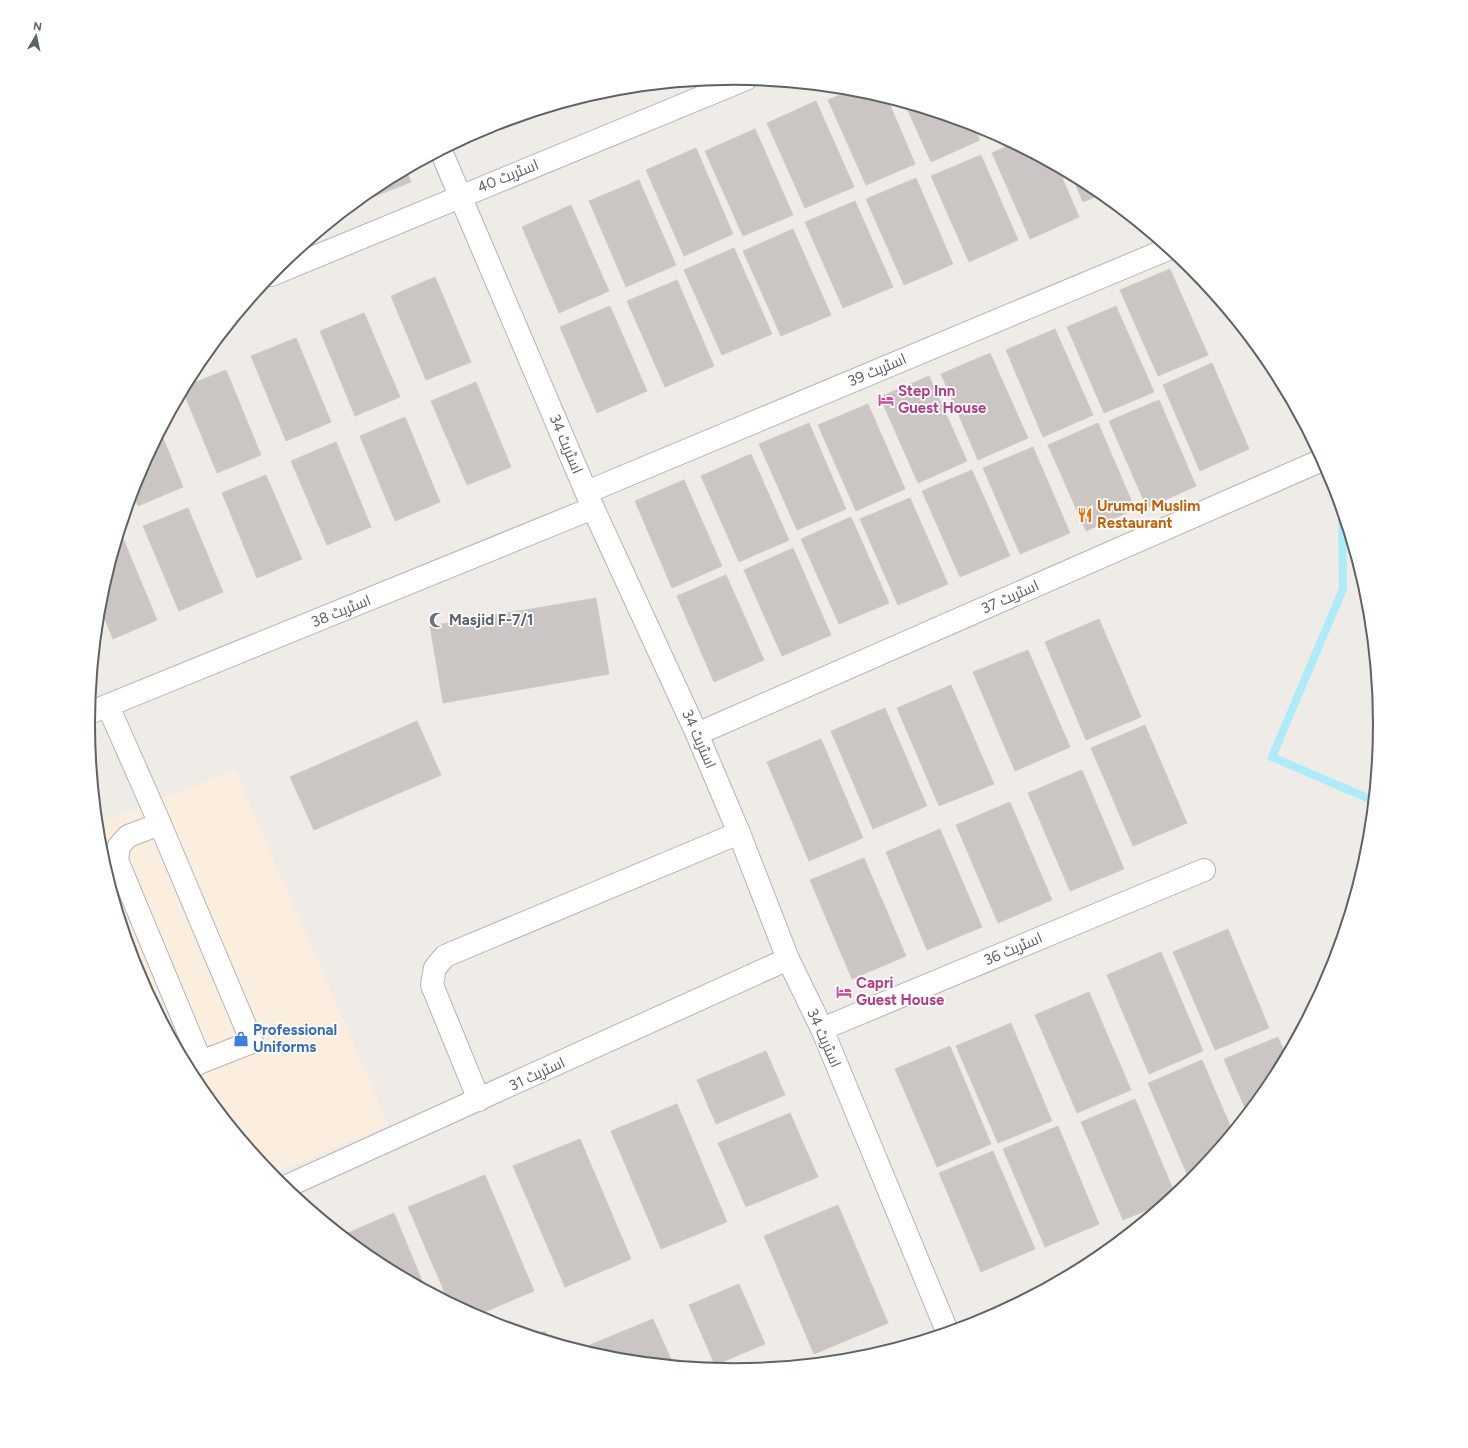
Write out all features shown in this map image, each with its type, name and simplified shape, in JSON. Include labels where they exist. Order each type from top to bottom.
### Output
[{"type":"street","name":"اسٹریٹ 40","points":[[287,267],[731,85]]},
{"type":"street","name":"اسٹریٹ 34","points":[[443,156],[590,500],[697,734],[739,833],[788,958],[822,1029],[945,1327]]},
{"type":"street","name":"اسٹریٹ 39","points":[[590,500],[1163,251]]},
{"type":"street","name":"اسٹریٹ 37","points":[[697,734],[1317,462]]},
{"type":"street","name":"اسٹریٹ 38","points":[[99,710],[590,500]]},
{"type":"street","points":[[99,710],[160,824],[252,1042],[195,1065],[117,860],[119,846],[128,836],[160,824]]},
{"type":"street","points":[[479,1100],[432,985],[435,968],[444,956],[739,833]]},
{"type":"street","name":"اسٹریٹ 36","points":[[822,1029],[1204,870]]},
{"type":"street","name":"اسٹریٹ 31","points":[[291,1184],[788,958]]},
{"type":"shaded area","points":[[235,770],[389,1125],[278,1172],[227,1113],[203,1079],[161,1007],[144,969],[129,929],[107,849],[103,822]]},
{"type":"building","points":[[842,94],[890,105],[915,164],[866,185],[828,100]]},
{"type":"building","points":[[816,101],[854,187],[805,208],[767,123]]},
{"type":"building","points":[[907,110],[939,119],[977,133],[980,140],[931,162]]},
{"type":"building","points":[[755,129],[793,215],[743,236],[705,151]]},
{"type":"building","points":[[1007,146],[1061,176],[1079,217],[1030,239],[992,153]]},
{"type":"building","points":[[696,148],[733,234],[684,256],[646,170]]},
{"type":"building","points":[[981,155],[1018,240],[969,262],[931,176]]},
{"type":"building","points":[[408,175],[411,182],[374,197]]},
{"type":"building","points":[[916,178],[953,264],[904,285],[866,199]]},
{"type":"building","points":[[639,180],[676,265],[626,287],[589,201]]},
{"type":"building","points":[[1076,185],[1095,197],[1083,202]]},
{"type":"building","points":[[855,201],[893,287],[843,308],[805,222]]},
{"type":"building","points":[[571,205],[609,291],[559,313],[522,227]]},
{"type":"building","points":[[793,229],[831,315],[781,336],[743,251]]},
{"type":"building","points":[[734,248],[772,334],[722,355],[684,270]]},
{"type":"building","points":[[1170,269],[1208,355],[1158,376],[1120,290]]},
{"type":"building","points":[[435,277],[471,362],[426,380],[391,296]]},
{"type":"building","points":[[677,280],[714,366],[665,387],[627,301]]},
{"type":"building","points":[[610,306],[647,391],[597,413],[560,327]]},
{"type":"building","points":[[1116,306],[1154,392],[1104,413],[1067,327]]},
{"type":"building","points":[[364,313],[400,397],[355,416],[320,331]]},
{"type":"building","points":[[1055,329],[1093,415],[1043,437],[1006,350]]},
{"type":"building","points":[[296,338],[331,422],[286,441],[251,356]]},
{"type":"building","points":[[990,353],[1028,438],[978,460],[941,374]]},
{"type":"building","points":[[1212,363],[1249,449],[1200,471],[1163,385]]},
{"type":"building","points":[[226,370],[261,455],[217,473],[185,397],[194,383]]},
{"type":"building","points":[[929,376],[967,461],[918,483],[880,397]]},
{"type":"building","points":[[476,382],[511,467],[467,485],[431,401]]},
{"type":"building","points":[[1159,400],[1196,486],[1147,508],[1109,421]]},
{"type":"building","points":[[868,404],[905,489],[856,511],[818,425]]},
{"type":"building","points":[[405,417],[440,502],[395,521],[360,436]]},
{"type":"building","points":[[809,423],[846,509],[797,530],[759,444]]},
{"type":"building","points":[[1098,423],[1135,509],[1086,531],[1048,445]]},
{"type":"building","points":[[163,438],[183,487],[138,506],[136,500]]},
{"type":"building","points":[[336,442],[371,527],[327,545],[291,461]]},
{"type":"building","points":[[1033,447],[1070,533],[1020,554],[983,468]]},
{"type":"building","points":[[751,454],[789,540],[739,562],[701,476]]},
{"type":"building","points":[[972,470],[1010,556],[960,577],[922,491]]},
{"type":"building","points":[[266,475],[302,559],[257,578],[222,493]]},
{"type":"building","points":[[684,480],[722,566],[672,588],[635,501]]},
{"type":"building","points":[[910,498],[948,584],[898,605],[860,519]]},
{"type":"building","points":[[188,508],[223,592],[179,611],[143,526]]},
{"type":"building","points":[[851,517],[889,603],[839,624],[801,539]]},
{"type":"building","points":[[123,539],[157,620],[113,639],[104,617],[107,599]]},
{"type":"building","points":[[793,548],[831,635],[782,656],[744,570]]},
{"type":"building","points":[[726,575],[764,660],[714,682],[677,596]]},
{"type":"building","points":[[596,598],[609,674],[443,703],[430,626]]},
{"type":"building","points":[[1099,619],[1141,717],[1086,740],[1045,642]]},
{"type":"building","points":[[1028,650],[1070,747],[1015,771],[973,672]]},
{"type":"building","points":[[951,685],[994,784],[939,806],[897,708]]},
{"type":"building","points":[[885,708],[927,806],[873,829],[831,731]]},
{"type":"building","points":[[417,721],[441,775],[314,830],[290,777]]},
{"type":"building","points":[[1145,725],[1187,823],[1133,846],[1091,748]]},
{"type":"building","points":[[821,739],[863,838],[809,861],[767,762]]},
{"type":"building","points":[[1082,770],[1124,869],[1070,891],[1028,793]]},
{"type":"building","points":[[1010,802],[1052,900],[998,923],[956,825]]},
{"type":"building","points":[[940,829],[982,927],[927,950],[886,852]]},
{"type":"building","points":[[864,858],[906,956],[852,979],[810,880]]},
{"type":"building","points":[[1228,929],[1269,1028],[1215,1050],[1173,952]]},
{"type":"building","points":[[1161,952],[1203,1051],[1149,1074],[1107,975]]},
{"type":"building","points":[[1089,992],[1131,1090],[1077,1113],[1035,1015]]},
{"type":"building","points":[[1011,1023],[1052,1121],[998,1143],[956,1046]]},
{"type":"building","points":[[1278,1037],[1284,1049],[1245,1108],[1224,1059]]},
{"type":"building","points":[[950,1046],[991,1144],[937,1167],[895,1069]]},
{"type":"building","points":[[766,1051],[785,1095],[716,1124],[697,1080]]},
{"type":"building","points":[[1202,1060],[1230,1126],[1187,1175],[1148,1083]]},
{"type":"building","points":[[1135,1099],[1173,1188],[1149,1209],[1123,1220],[1081,1122]]},
{"type":"building","points":[[677,1104],[727,1222],[661,1249],[611,1131]]},
{"type":"building","points":[[790,1113],[818,1177],[746,1207],[718,1143]]},
{"type":"building","points":[[1058,1126],[1099,1224],[1045,1247],[1003,1149]]},
{"type":"building","points":[[580,1139],[631,1259],[565,1287],[513,1166]]},
{"type":"building","points":[[993,1151],[1035,1249],[981,1272],[939,1173]]},
{"type":"building","points":[[485,1175],[534,1291],[484,1312],[445,1294],[408,1207]]},
{"type":"building","points":[[838,1205],[888,1323],[814,1354],[764,1236]]},
{"type":"building","points":[[394,1213],[422,1281],[379,1255],[348,1233]]},
{"type":"building","points":[[739,1284],[765,1344],[721,1363],[714,1363],[689,1305]]},
{"type":"building","points":[[653,1319],[671,1360],[609,1351],[588,1346]]},
{"type":"waterway","points":[[1342,530],[1343,589],[1272,757],[1369,799]]},
{"type":"place","name":"Step Inn Guest House","points":[[886,400]]},
{"type":"place","name":"Urumqi Muslim Restaurant","points":[[1085,515]]},
{"type":"place","name":"Masjid F-7/1","points":[[437,620]]},
{"type":"place","name":"Capri Guest House","points":[[844,992]]},
{"type":"place","name":"Professional Uniforms","points":[[241,1039]]}]
